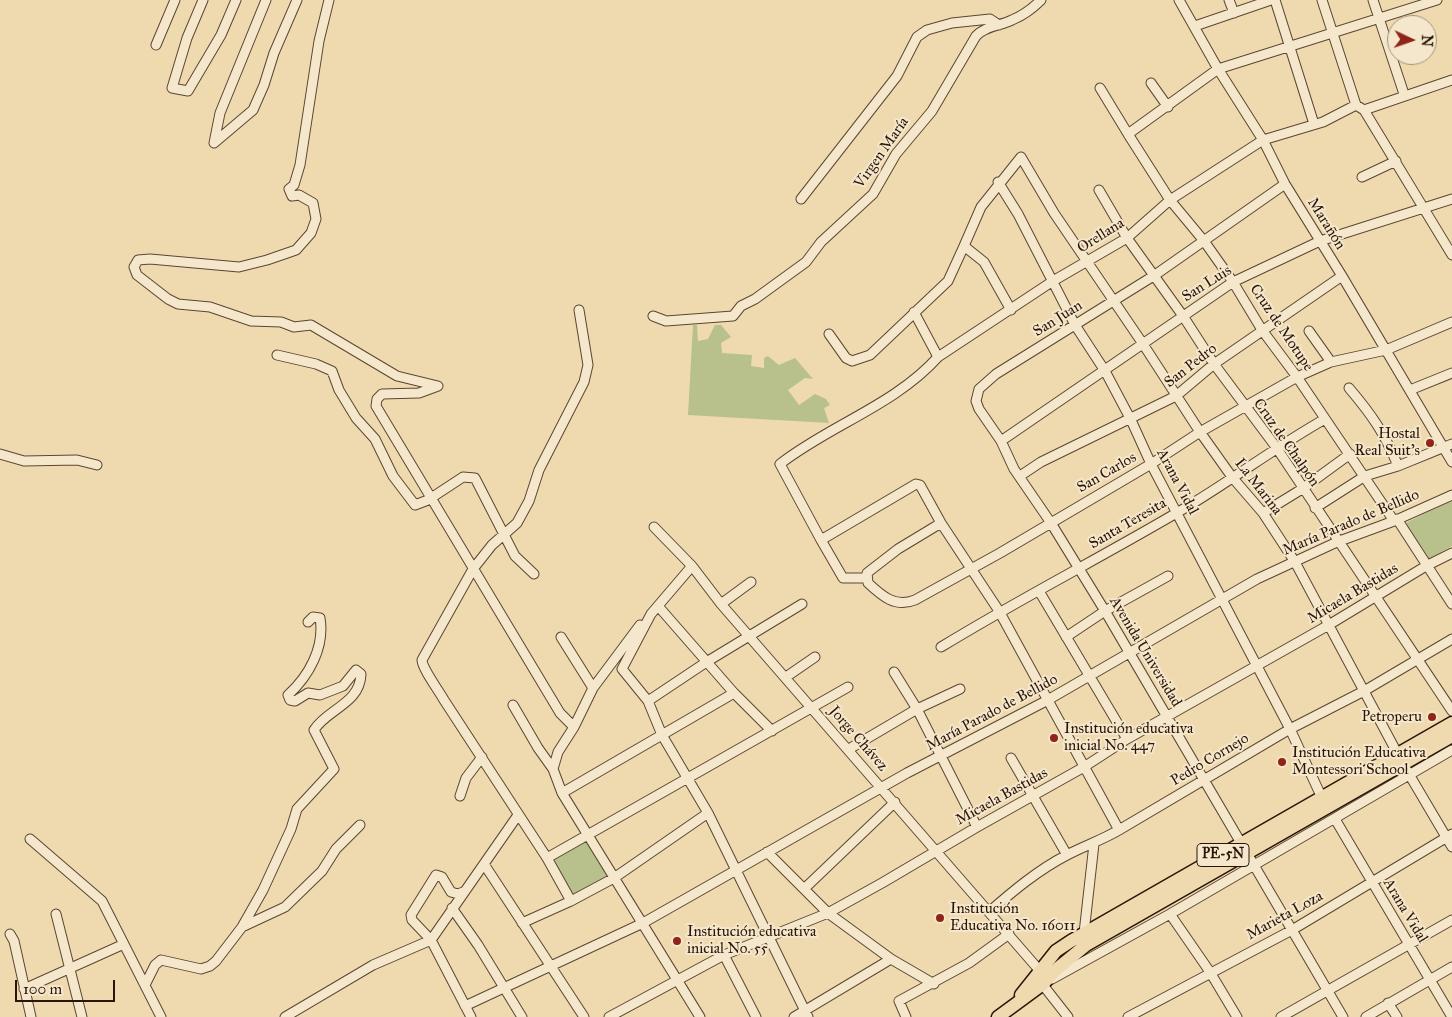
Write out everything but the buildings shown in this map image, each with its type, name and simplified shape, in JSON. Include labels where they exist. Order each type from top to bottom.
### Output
[{"type":"highway","name":"PE-5N","points":[[1039,977],[1058,968],[1086,945],[1245,848],[1322,798],[1404,764],[1452,723]]},
{"type":"highway","name":"PE-5N","points":[[998,1017],[1009,1012],[1039,977],[1056,952],[1084,933],[1404,764],[1452,736]]},
{"type":"street","points":[[156,45],[175,0]]},
{"type":"street","points":[[203,0],[187,38],[172,88],[188,91],[221,35],[236,0]]},
{"type":"street","points":[[266,0],[220,113],[214,143],[253,110],[264,85],[274,53],[297,0]]},
{"type":"street","points":[[329,0],[319,41],[300,165],[294,185],[289,189],[292,196],[299,195],[313,203],[316,219],[311,234],[296,250],[239,267],[150,258],[138,260],[134,267],[137,275],[168,299],[178,304],[210,306],[251,321],[280,322],[294,327],[311,326],[398,376],[438,386],[419,393],[382,394],[376,402],[379,412],[432,497],[560,713],[574,727]]},
{"type":"street","name":"Virgen María","points":[[653,316],[666,321],[733,316],[741,306],[755,299],[806,262],[821,242],[873,194],[896,154],[932,111],[976,36],[982,30],[1028,12],[1041,0]]},
{"type":"street","name":"Marañón","points":[[1179,0],[1218,69],[1263,140],[1284,184],[1410,390],[1448,446],[1452,462]]},
{"type":"street","points":[[1229,0],[1234,13]]},
{"type":"street","points":[[1195,26],[1273,0],[1314,124]]},
{"type":"street","points":[[1322,0],[1360,108],[1396,161],[1452,255]]},
{"type":"street","points":[[1374,0],[1404,94]]},
{"type":"street","points":[[1128,134],[1218,69],[1290,47],[1332,31],[1437,0]]},
{"type":"street","points":[[801,199],[897,76],[917,37],[927,30],[952,23],[990,19],[998,25]]},
{"type":"street","name":"Orellana","points":[[821,540],[780,467],[782,463],[901,389],[924,373],[938,357],[1052,281],[1127,238],[1170,200],[1263,140],[1452,80]]},
{"type":"street","points":[[1151,83],[1168,106]]},
{"type":"street","name":"Cruz de Motupe","points":[[1100,88],[1170,200],[1204,241],[1233,282],[1262,330],[1297,377],[1452,604]]},
{"type":"street","name":"La Marina","points":[[998,182],[1021,157],[1054,213],[1112,301],[1144,344],[1200,432],[1232,476],[1263,513],[1295,562],[1327,626],[1404,764],[1449,836],[1452,847]]},
{"type":"street","points":[[1362,177],[1396,161]]},
{"type":"street","points":[[829,334],[846,358],[852,361],[870,355],[948,280],[981,207],[998,182]]},
{"type":"street","name":"Arana Vidal","points":[[998,182],[1018,214],[1075,325],[1105,371],[1131,420],[1151,464],[1290,729],[1322,798]]},
{"type":"street","name":"San Juan","points":[[1002,441],[978,409],[976,400],[980,389],[996,374],[1155,275],[1284,184]]},
{"type":"street","name":"Cruz de Chalpón","points":[[1099,190],[1127,238],[1155,275],[1214,364],[1276,447],[1337,542],[1452,711]]},
{"type":"street","name":"San Luis","points":[[1002,441],[1233,282],[1320,241],[1452,199]]},
{"type":"street","points":[[964,246],[984,262],[1010,310]]},
{"type":"street","name":"San Pedro","points":[[1020,476],[1041,462],[1131,420],[1176,396],[1214,364],[1342,276]]},
{"type":"street","points":[[571,901],[547,858],[432,677],[425,672],[422,660],[473,569],[492,545],[517,523],[529,501],[539,470],[584,382],[588,365],[579,310]]},
{"type":"street","points":[[914,312],[938,357]]},
{"type":"street","name":"San Carlos","points":[[866,578],[868,583],[883,598],[897,603],[907,603],[1051,523],[1151,464],[1200,432],[1297,377],[1331,362],[1386,350],[1452,322]]},
{"type":"street","points":[[1309,331],[1331,362]]},
{"type":"street","points":[[277,355],[316,364],[332,370],[339,390],[356,418],[375,439],[393,476],[415,505],[432,497],[463,476],[475,478],[515,556],[534,574]]},
{"type":"street","points":[[1410,390],[1452,373]]},
{"type":"street","points":[[1349,388],[1376,419],[1387,438],[1398,466]]},
{"type":"street","name":"Santa Teresita","points":[[941,647],[999,612],[1040,591],[1177,512],[1276,447],[1325,419]]},
{"type":"street","name":"Avenida Universidad","points":[[1002,441],[1010,460],[1105,611],[1343,1017]]},
{"type":"street","points":[[1315,508],[1365,476],[1398,466],[1448,446]]},
{"type":"street","points":[[0,454],[24,461],[77,460],[97,465]]},
{"type":"street","points":[[1263,513],[1302,489],[1350,454]]},
{"type":"street","points":[[941,524],[898,549],[867,573],[866,578],[844,578],[821,540],[916,484],[920,485],[941,524],[999,612],[1046,701],[1119,830]]},
{"type":"street","name":"María Parado de Bellido","points":[[465,1006],[643,923],[882,788],[1046,701],[1257,579],[1337,542],[1396,520],[1452,495]]},
{"type":"street","name":"Jorge Chávez","points":[[654,527],[692,566],[721,604],[937,850],[1008,934],[1068,1017]]},
{"type":"street","name":"Micaela Bastidas","points":[[609,1017],[676,979],[724,955],[828,913],[977,826],[1084,767],[1167,716],[1327,626],[1426,566],[1452,553]]},
{"type":"street","points":[[553,769],[558,752],[574,727],[593,688],[651,614],[692,566]]},
{"type":"street","points":[[1066,637],[1105,611],[1168,576]]},
{"type":"street","points":[[721,604],[751,582]]},
{"type":"street","points":[[1040,591],[1126,740]]},
{"type":"street","points":[[648,701],[749,635],[802,604]]},
{"type":"street","points":[[658,606],[708,661],[734,694],[772,731]]},
{"type":"street","points":[[651,614],[622,669],[648,701],[662,735],[708,813],[767,938],[806,1014]]},
{"type":"street","points":[[145,984],[155,965],[161,960],[200,969],[210,966],[242,928],[291,829],[297,809],[334,770],[314,730],[346,704],[361,681],[362,674],[356,670],[343,686],[320,695],[308,693],[295,701],[290,700],[288,695],[310,671],[316,655],[322,628],[320,618],[313,618],[308,622]]},
{"type":"street","points":[[561,637],[593,688]]},
{"type":"street","name":"Pedro Cornejo","points":[[989,912],[1015,888],[1067,855],[1094,844],[1119,830],[1290,729],[1364,691],[1452,639]]},
{"type":"street","points":[[786,678],[815,657]]},
{"type":"street","points":[[894,672],[917,710],[977,826]]},
{"type":"street","points":[[547,858],[848,687]]},
{"type":"street","points":[[849,749],[917,710],[960,689]]},
{"type":"street","points":[[562,793],[734,694]]},
{"type":"street","points":[[513,705],[538,748],[553,769],[562,793],[700,1017]]},
{"type":"street","points":[[1039,977],[1170,914],[1335,819],[1404,764],[1452,750]]},
{"type":"street","points":[[460,796],[466,778],[482,757]]},
{"type":"street","points":[[1010,758],[1067,855]]},
{"type":"street","points":[[804,889],[894,802]]},
{"type":"street","points":[[522,923],[571,901],[614,878],[708,813]]},
{"type":"street","points":[[285,1017],[373,966],[431,940],[518,815]]},
{"type":"street","name":"Arana Vidal","points":[[1335,819],[1452,1015]]},
{"type":"street","points":[[242,928],[285,908],[322,871],[336,849],[360,825]]},
{"type":"street","name":"Marieta Loza","points":[[1128,1017],[1292,930],[1449,836]]},
{"type":"street","points":[[30,839],[102,901],[161,1017]]},
{"type":"street","points":[[1084,933],[1094,844]]},
{"type":"street","points":[[768,852],[828,913],[891,959],[934,984]]},
{"type":"street","points":[[484,864],[584,1017]]},
{"type":"street","points":[[463,892],[454,894],[442,877],[436,875],[411,915],[412,920],[431,940],[471,1017]]},
{"type":"street","points":[[452,908],[522,1017]]},
{"type":"street","points":[[56,914],[82,1017]]},
{"type":"street","points":[[1170,914],[1210,972],[1237,1017]]},
{"type":"street","points":[[1280,1017],[1452,920]]},
{"type":"street","points":[[10,934],[14,941],[31,1017]]},
{"type":"street","points":[[906,1017],[899,1001],[934,984],[969,963],[1008,934]]},
{"type":"street","points":[[24,989],[124,944]]},
{"type":"street","points":[[724,955],[756,1017]]},
{"type":"street","points":[[794,1017],[806,1014],[891,959]]},
{"type":"street","points":[[1366,1017],[1388,1002],[1452,966]]},
{"type":"street","points":[[1388,1002],[1396,1017]]},
{"type":"green space","points":[[693,325],[697,325],[698,341],[708,339],[715,325],[721,325],[731,337],[721,343],[722,353],[752,355],[751,366],[764,368],[764,358],[768,356],[779,365],[795,358],[813,379],[805,378],[788,390],[799,405],[815,394],[826,399],[830,405],[824,408],[829,423],[688,415]]},
{"type":"green space","points":[[1452,499],[1452,546],[1426,560],[1406,523]]},
{"type":"green space","points":[[588,836],[614,878],[571,901],[547,858]]},
{"type":"place","name":"Hostal Real Suit's","points":[[1430,443]]},
{"type":"place","name":"Petroperu","points":[[1432,717]]},
{"type":"place","name":"Institución educativa inicial No. 447","points":[[1054,738]]},
{"type":"place","name":"Institución Educativa Montessori School","points":[[1282,762]]},
{"type":"place","name":"Institución Educativa No. 16011","points":[[940,918]]},
{"type":"place","name":"Institución educativa inicial No. 55","points":[[677,941]]}]
